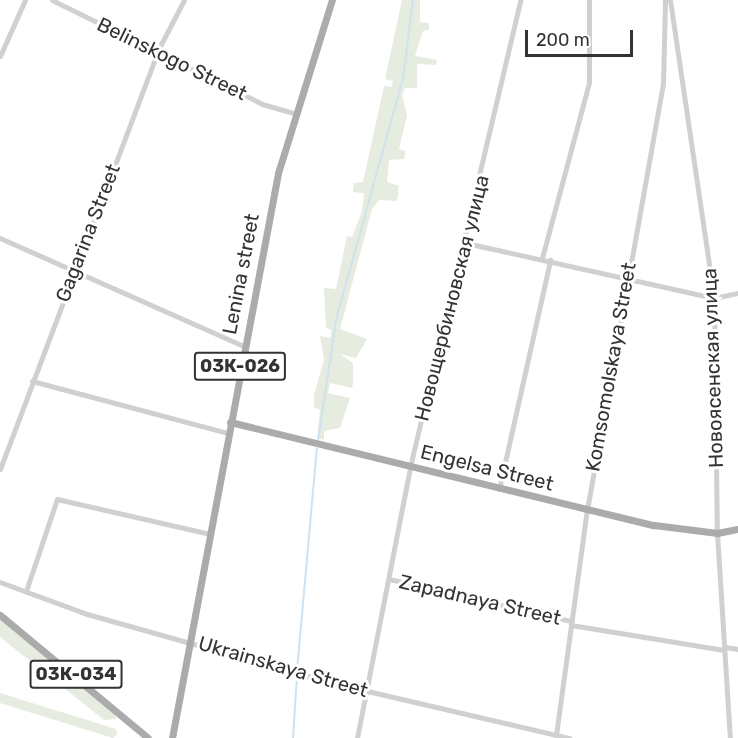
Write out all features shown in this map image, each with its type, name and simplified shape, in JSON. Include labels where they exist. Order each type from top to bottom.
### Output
[{"type":"main road","name":"Lenina street","points":[[172,738],[243,346],[294,114],[332,0]]},
{"type":"main road","name":"Engelsa Street","points":[[230,422],[586,510],[717,533],[738,529]]},
{"type":"main road","name":"03К-034","points":[[0,615],[148,738]]},
{"type":"street","points":[[0,56],[25,0]]},
{"type":"street","name":"Belinskogo Street","points":[[52,0],[158,50],[262,104],[294,114]]},
{"type":"street","name":"Gagarina Street","points":[[0,469],[158,50],[184,0]]},
{"type":"street","name":"Новощербиновская улица","points":[[357,738],[368,691],[410,466],[466,243],[520,0]]},
{"type":"street","points":[[542,258],[590,82],[589,0]]},
{"type":"street","name":"Komsomolskaya Street","points":[[556,735],[586,510],[625,277],[663,84],[664,0]]},
{"type":"street","name":"Новоясенская улица","points":[[670,0],[714,298],[717,533],[730,738]]},
{"type":"street","points":[[0,238],[243,346]]},
{"type":"street","points":[[466,243],[542,258],[714,298],[738,293]]},
{"type":"street","points":[[499,489],[550,260]]},
{"type":"street","points":[[32,381],[227,433]]},
{"type":"street","points":[[26,591],[57,499],[210,534]]},
{"type":"street","name":"Zapadnaya Street","points":[[389,579],[571,623],[738,649]]},
{"type":"street","name":"Ukrainskaya Street","points":[[0,582],[87,614],[368,691],[570,738]]},
{"type":"shaded area","points":[[402,0],[420,0],[420,22],[429,23],[429,30],[423,31],[415,56],[437,60],[436,65],[417,64],[417,88],[405,88],[402,95],[407,115],[399,149],[406,151],[404,159],[389,160],[387,182],[399,186],[397,201],[379,200],[372,209],[340,329],[367,339],[356,358],[340,354],[353,363],[353,383],[352,388],[330,383],[328,393],[350,398],[340,428],[324,431],[324,440],[317,438],[320,410],[314,407],[314,395],[324,360],[320,336],[330,338],[332,330],[326,328],[324,288],[336,289],[347,236],[352,237],[362,211],[364,193],[353,192],[354,183],[363,182],[384,86],[392,87],[393,81],[385,79]]},
{"type":"shaded area","points":[[0,620],[115,714],[116,719],[104,720],[0,637]]},
{"type":"shaded area","points":[[0,693],[116,729],[117,735],[113,738],[0,703]]},
{"type":"waterway","points":[[318,441],[336,320],[403,79],[413,0]]},
{"type":"waterway","points":[[297,671],[317,449]]},
{"type":"waterway","points":[[293,738],[297,676]]}]
